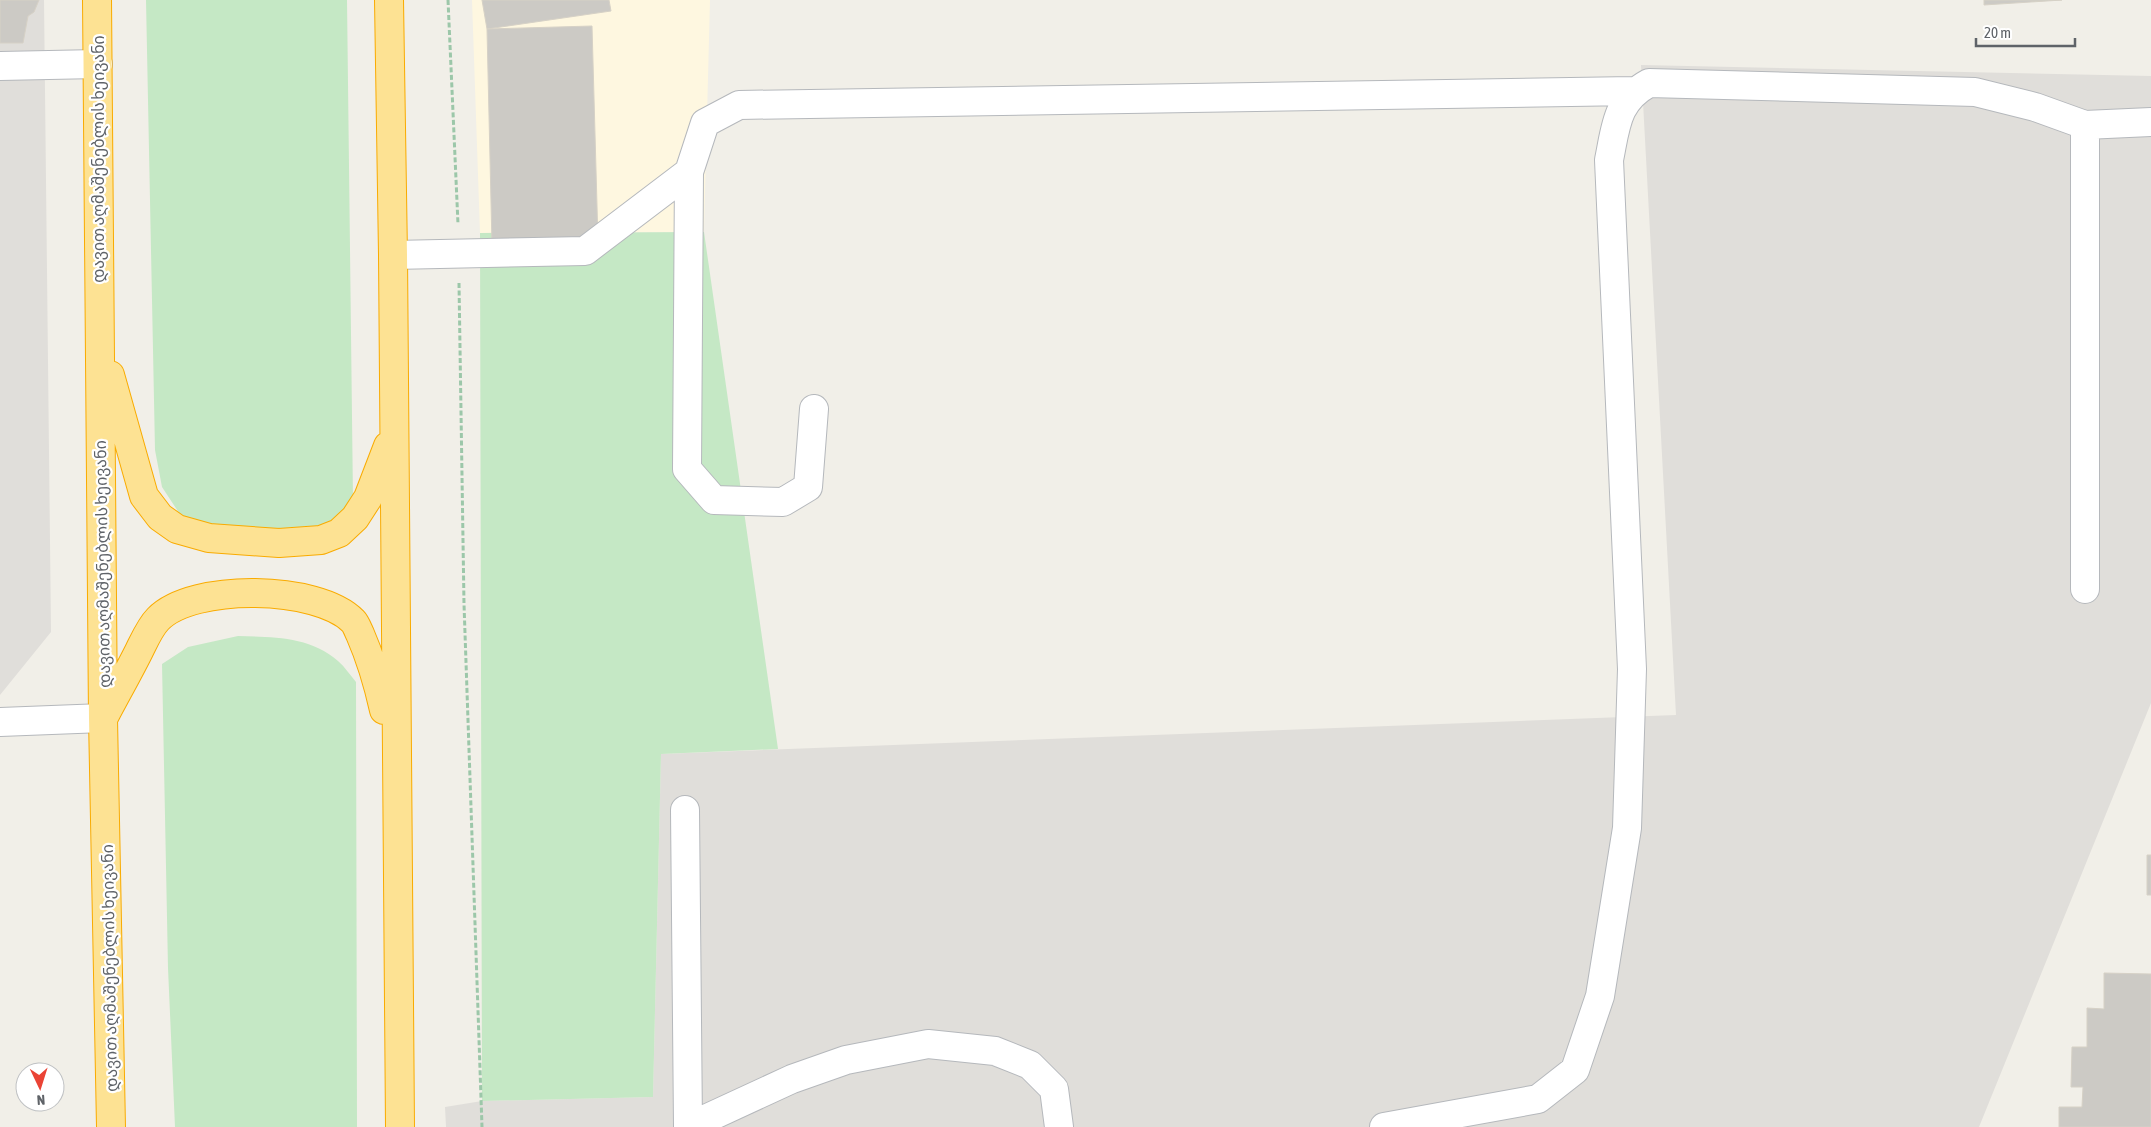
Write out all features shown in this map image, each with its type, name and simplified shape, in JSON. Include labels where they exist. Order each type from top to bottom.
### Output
[{"type":"highway","name":"დავით აღმაშენებლის ხეივანი","points":[[97,0],[103,718],[111,1127]]},
{"type":"highway","points":[[389,0],[393,255],[395,755],[400,1127]]},
{"type":"highway","points":[[100,340],[144,496],[160,517],[177,529],[209,538],[279,543],[321,540],[339,533],[355,518],[368,498],[393,432]]},
{"type":"highway","points":[[103,718],[158,619],[175,605],[217,595],[236,593],[274,594],[314,601],[336,610],[354,621],[372,660],[395,755]]},
{"type":"street","points":[[0,66],[98,64]]},
{"type":"street","points":[[814,409],[808,487],[782,502],[714,500],[687,469],[689,172],[705,122],[739,105],[1633,91],[1649,83],[1975,92],[2035,107],[2085,125],[2151,122]]},
{"type":"street","points":[[1384,1127],[1538,1099],[1575,1070],[1600,996],[1628,828],[1632,669],[1609,160],[1618,113],[1633,91]]},
{"type":"street","points":[[2085,125],[2085,589]]},
{"type":"street","points":[[393,255],[458,252],[585,252],[689,172]]},
{"type":"street","points":[[0,722],[103,718]]},
{"type":"street","points":[[685,810],[688,1126],[792,1078],[846,1060],[928,1044],[995,1051],[1030,1065],[1054,1089],[1059,1127]]},
{"type":"path","points":[[448,0],[458,252],[464,604],[482,1127]]},
{"type":"shaded area","points":[[0,0],[44,0],[51,632],[0,695]]},
{"type":"shaded area","points":[[472,0],[710,0],[704,232],[480,233]]},
{"type":"shaded area","points":[[1641,65],[2151,76],[2151,703],[1979,1127],[446,1127],[445,1107],[482,1101],[653,1097],[661,754],[1676,715]]},
{"type":"green space","points":[[146,0],[347,0],[353,499],[336,522],[308,536],[185,522],[162,487],[155,450]]},
{"type":"green space","points":[[704,232],[778,749],[661,754],[653,1097],[482,1101],[480,233]]},
{"type":"green space","points":[[238,636],[277,638],[303,642],[327,653],[338,661],[356,682],[357,1127],[175,1127],[168,968],[162,664],[188,647]]},
{"type":"building","points":[[0,0],[39,0],[34,12],[28,16],[23,43],[0,43]]},
{"type":"building","points":[[482,0],[609,0],[611,11],[487,29]]},
{"type":"building","points":[[1984,0],[2062,0],[1984,5]]},
{"type":"building","points":[[592,26],[598,242],[492,245],[487,29]]},
{"type":"building","points":[[2147,855],[2151,855],[2151,895],[2147,895]]},
{"type":"building","points":[[2104,973],[2151,974],[2151,1127],[2059,1127],[2059,1107],[2082,1107],[2083,1087],[2071,1087],[2072,1047],[2087,1047],[2087,1008],[2104,1009]]}]
